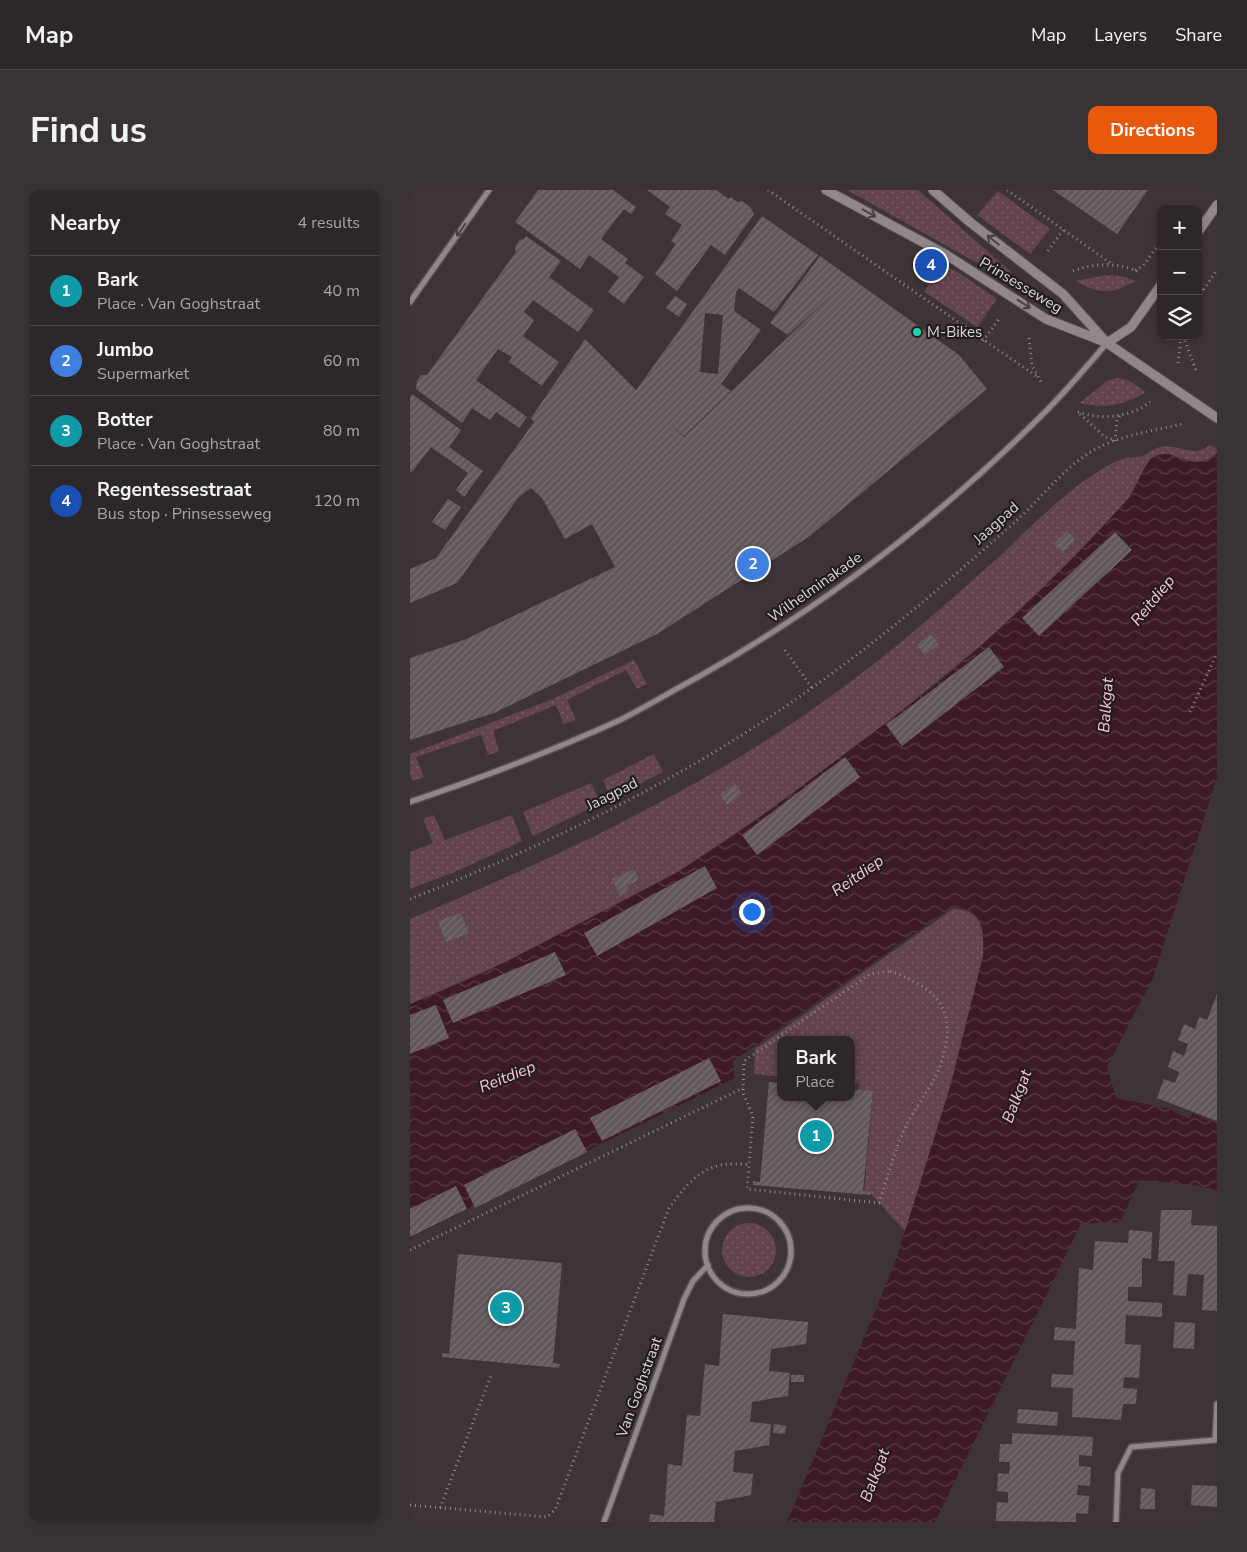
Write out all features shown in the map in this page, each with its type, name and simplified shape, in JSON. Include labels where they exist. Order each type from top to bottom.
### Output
[{"type":"street","points":[[410,302],[489,190]]},
{"type":"street","name":"Prinsesseweg","points":[[826,190],[945,254],[1046,319],[1107,342]]},
{"type":"street","name":"Prinsesseweg","points":[[934,190],[971,223],[1063,294],[1107,342]]},
{"type":"street","points":[[1202,226],[1217,205]]},
{"type":"street","name":"Wilhelminakade","points":[[410,802],[571,741],[622,719],[773,633],[846,584],[946,504],[1046,411],[1107,342],[1131,327],[1157,291]]},
{"type":"street","points":[[1107,342],[1215,417]]},
{"type":"street","points":[[752,1208],[765,1212],[777,1219],[786,1230],[791,1243],[791,1257],[786,1270],[778,1282],[766,1290],[752,1294],[738,1292],[725,1287],[714,1277],[708,1265],[705,1250],[714,1224],[725,1215],[738,1209],[752,1208]]},
{"type":"street","name":"Van Goghstraat","points":[[604,1522],[684,1299],[693,1281],[708,1265]]},
{"type":"street","points":[[1116,1522],[1118,1473],[1131,1447],[1215,1440],[1217,1404]]},
{"type":"path","points":[[768,190],[1038,377]]},
{"type":"path","points":[[1007,190],[1112,265]]},
{"type":"path","points":[[1135,270],[1143,266],[1157,247]]},
{"type":"path","points":[[1152,254],[1156,257]]},
{"type":"path","points":[[1200,295],[1217,270]]},
{"type":"path","points":[[1078,412],[1099,417],[1121,415],[1117,420],[1114,441],[1105,437],[1078,412]]},
{"type":"path","name":"Jaagpad","points":[[410,899],[505,859],[688,768],[812,688],[976,556],[1019,519],[1080,459],[1114,441],[1215,417]]},
{"type":"path","points":[[773,633],[812,688]]},
{"type":"path","points":[[1190,712],[1217,653]]},
{"type":"path","points":[[777,1038],[744,1061],[743,1088],[745,1101],[753,1116],[747,1190],[879,1203],[905,1128],[940,1067],[946,1038],[945,1010],[930,990],[911,978],[890,971],[870,974],[780,1036]]},
{"type":"path","points":[[410,1250],[743,1088]]},
{"type":"path","points":[[410,1505],[547,1517],[555,1510],[669,1208],[685,1184],[708,1168],[730,1162],[750,1165]]},
{"type":"path","points":[[440,1508],[492,1374]]},
{"type":"shaded area","points":[[847,190],[918,190],[1011,272],[1006,279]]},
{"type":"shaded area","points":[[998,191],[1050,229],[1030,254],[977,215]]},
{"type":"shaded area","points":[[940,263],[961,274],[997,299],[977,327],[925,292]]},
{"type":"shaded area","points":[[1106,275],[1121,276],[1136,281],[1113,290],[1099,291],[1076,281]]},
{"type":"shaded area","points":[[1117,378],[1128,380],[1146,392],[1114,405],[1098,406],[1080,403],[1108,380]]},
{"type":"shaded area","points":[[1210,445],[1217,449],[1217,453],[1211,458],[1199,462],[1187,461],[1168,454],[1150,460],[1129,498],[1063,570],[985,642],[885,724],[767,812],[679,871],[506,962],[410,1004],[410,919],[576,845],[631,818],[737,759],[788,726],[838,691],[900,643],[999,557],[1062,498],[1104,468],[1126,458],[1143,456],[1158,448],[1174,447],[1198,451]]},
{"type":"shaded area","points":[[634,660],[647,684],[637,689],[626,670],[567,700],[576,720],[564,724],[556,705],[493,731],[499,751],[488,755],[481,735],[416,757],[424,777],[413,781],[410,775],[410,754],[553,699]]},
{"type":"shaded area","points":[[654,754],[663,772],[611,798],[603,780]]},
{"type":"shaded area","points":[[591,783],[601,803],[533,836],[523,812]]},
{"type":"shaded area","points":[[434,815],[445,840],[512,815],[522,841],[457,871],[410,889],[410,852],[433,843],[423,819]]},
{"type":"shaded area","points":[[953,909],[971,913],[977,918],[983,931],[983,958],[951,1089],[906,1232],[871,1194],[864,1193],[873,1093],[858,1092],[859,1084],[855,1084],[855,1036],[777,1036],[777,1077],[754,1074],[755,1049]]},
{"type":"shaded area","points":[[744,1223],[754,1223],[764,1227],[772,1235],[776,1250],[772,1265],[764,1273],[754,1277],[744,1277],[734,1273],[726,1265],[722,1255],[722,1245],[726,1235],[734,1227]]},
{"type":"water","points":[[1217,453],[1217,778],[1153,978],[1107,1067],[1116,1098],[1167,1108],[1189,1119],[1192,1113],[1217,1124],[1217,1190],[1195,1185],[1140,1180],[1120,1222],[1081,1224],[935,1522],[787,1522],[895,1263],[950,1087],[983,956],[982,929],[976,916],[963,908],[952,907],[733,1061],[735,1078],[410,1238],[410,1004],[481,973],[550,939],[671,876],[722,843],[879,728],[970,656],[1041,590],[1126,501],[1152,458],[1160,454],[1167,454],[1199,462]]},
{"type":"building","points":[[538,190],[613,190],[636,207],[631,214],[624,209],[601,239],[628,259],[625,263],[644,277],[624,304],[608,292],[619,277],[589,255],[580,269],[515,222]]},
{"type":"building","points":[[647,190],[716,190],[729,199],[731,197],[737,202],[742,201],[750,207],[754,214],[725,255],[711,245],[677,291],[655,274],[676,244],[671,241],[682,225],[665,214],[670,207]]},
{"type":"building","points":[[1053,190],[1148,190],[1117,234]]},
{"type":"building","points":[[762,216],[818,255],[774,312],[739,288],[736,292],[734,311],[761,330],[721,384],[731,391],[684,436],[672,425],[684,437],[837,290],[788,335],[770,323],[820,256],[959,355],[987,389],[810,536],[657,634],[494,713],[410,740],[410,658],[464,640],[615,567],[592,524],[565,539],[542,498],[531,488],[518,498],[457,583],[410,603],[410,569],[436,558],[534,422],[531,418],[585,339],[636,390]],"holes":[[[705,313],[723,315],[718,374],[700,372]]]},
{"type":"building","points":[[526,236],[561,261],[549,277],[594,310],[578,332],[533,300],[524,312],[534,320],[523,336],[559,362],[542,386],[509,362],[512,357],[498,349],[476,380],[527,417],[519,428],[496,412],[490,420],[472,408],[462,423],[416,389],[417,381],[421,375],[427,375],[516,252],[515,247],[519,240],[524,239]]},
{"type":"building","points":[[675,296],[687,304],[679,317],[666,308]]},
{"type":"building","points":[[412,394],[461,430],[449,447],[483,471],[464,497],[456,490],[468,473],[431,447],[412,472],[410,471],[410,398]]},
{"type":"building","points":[[448,499],[461,507],[445,530],[432,522]]},
{"type":"building","points":[[1067,531],[1075,539],[1063,552],[1054,544]]},
{"type":"building","points":[[1115,532],[1132,550],[1039,636],[1022,618]]},
{"type":"building","points":[[930,634],[939,644],[925,655],[917,645]]},
{"type":"building","points":[[989,647],[1004,667],[902,746],[886,725]]},
{"type":"building","points":[[845,757],[860,777],[757,855],[742,835]]},
{"type":"building","points":[[735,784],[742,794],[727,805],[720,795]]},
{"type":"building","points":[[705,866],[717,888],[597,956],[584,933]]},
{"type":"building","points":[[634,869],[639,880],[626,886],[628,892],[620,896],[612,879]]},
{"type":"building","points":[[461,913],[469,933],[446,942],[438,921]]},
{"type":"building","points":[[555,952],[566,975],[453,1023],[443,1000]]},
{"type":"building","points":[[1217,994],[1217,1121],[1157,1098],[1164,1079],[1175,1083],[1179,1072],[1168,1067],[1173,1051],[1184,1056],[1188,1044],[1178,1040],[1184,1024],[1195,1029],[1199,1017],[1207,1020]]},
{"type":"building","points":[[436,1005],[449,1038],[410,1054],[410,1015]]},
{"type":"building","points":[[709,1058],[721,1081],[602,1141],[590,1118]]},
{"type":"building","points":[[769,1082],[777,1083],[777,1101],[855,1101],[855,1089],[873,1091],[863,1191],[871,1192],[870,1195],[753,1185],[753,1181],[760,1182]]},
{"type":"building","points":[[575,1129],[587,1152],[475,1208],[464,1185]]},
{"type":"building","points":[[456,1186],[467,1209],[410,1237],[410,1209]]},
{"type":"building","points":[[1161,1210],[1192,1210],[1191,1225],[1217,1226],[1217,1311],[1202,1310],[1204,1275],[1188,1274],[1186,1296],[1173,1295],[1175,1261],[1158,1261]]},
{"type":"building","points":[[1129,1230],[1152,1232],[1151,1259],[1142,1258],[1142,1287],[1128,1287],[1128,1301],[1162,1303],[1162,1317],[1126,1315],[1125,1344],[1141,1345],[1139,1378],[1124,1377],[1123,1388],[1137,1389],[1136,1404],[1123,1404],[1121,1420],[1072,1417],[1073,1388],[1051,1387],[1052,1374],[1073,1375],[1075,1341],[1054,1340],[1055,1327],[1076,1329],[1079,1268],[1093,1270],[1095,1241],[1128,1243]]},
{"type":"building","points":[[458,1254],[562,1263],[553,1363],[560,1364],[559,1368],[442,1357],[442,1353],[449,1354]]},
{"type":"building","points":[[723,1314],[808,1322],[806,1344],[771,1349],[769,1371],[790,1373],[788,1396],[752,1402],[750,1422],[771,1424],[769,1445],[735,1451],[733,1472],[753,1474],[751,1495],[716,1502],[714,1522],[649,1522],[650,1514],[664,1516],[668,1464],[682,1466],[687,1415],[700,1416],[705,1364],[719,1366]]},
{"type":"building","points":[[1175,1322],[1195,1323],[1194,1349],[1173,1348]]},
{"type":"building","points":[[791,1375],[804,1375],[804,1382],[791,1382]]},
{"type":"building","points":[[1018,1409],[1058,1412],[1057,1426],[1017,1423]]},
{"type":"building","points":[[774,1424],[786,1426],[785,1434],[773,1433]]},
{"type":"building","points":[[1012,1433],[1093,1437],[1092,1456],[1079,1455],[1079,1466],[1091,1467],[1090,1486],[1078,1485],[1077,1495],[1089,1496],[1088,1514],[1076,1513],[1076,1522],[996,1521],[997,1502],[1008,1503],[1008,1492],[997,1491],[998,1473],[1009,1474],[1010,1462],[999,1462],[1000,1444],[1012,1444]]},
{"type":"building","points":[[1192,1485],[1217,1486],[1217,1507],[1191,1505]]},
{"type":"building","points":[[1141,1488],[1155,1489],[1155,1509],[1140,1509]]},
{"type":"place","name":"Regentessestraat","points":[[931,265]]},
{"type":"place","name":"M-Bikes","points":[[917,332]]},
{"type":"place","name":"Jumbo","points":[[753,564]]},
{"type":"place","name":"Bark","points":[[816,1136]]},
{"type":"place","name":"Botter","points":[[506,1308]]},
{"type":"water label","name":"Reitdiep","points":[[1152,600]]},
{"type":"water label","name":"Balkgat","points":[[1105,705]]},
{"type":"water label","name":"Reitdiep","points":[[857,875]]},
{"type":"water label","name":"Reitdiep","points":[[507,1076]]},
{"type":"water label","name":"Balkgat","points":[[1016,1096]]},
{"type":"water label","name":"Balkgat","points":[[874,1475]]}]
